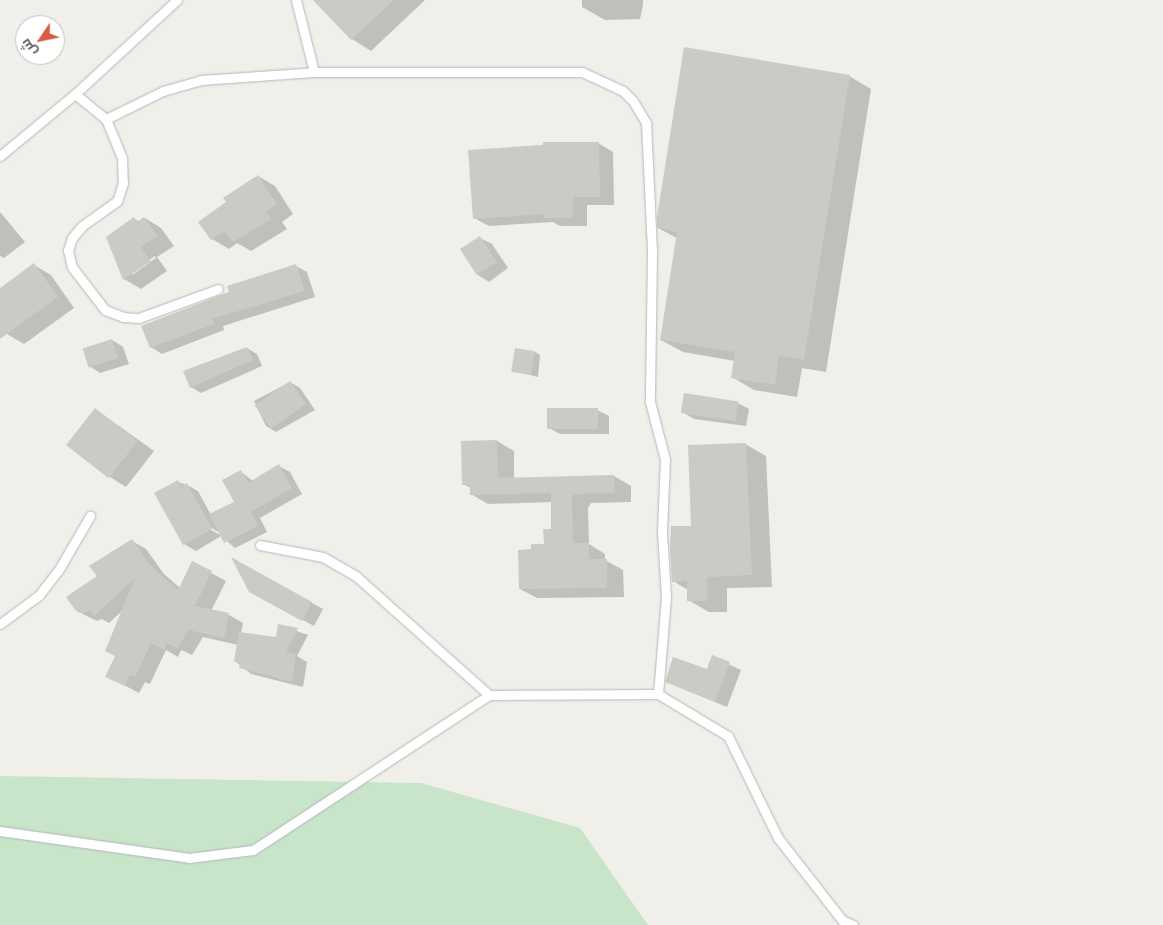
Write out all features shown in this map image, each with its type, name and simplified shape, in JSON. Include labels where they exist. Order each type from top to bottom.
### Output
[{"type":"lane","points":[[0,156],[76,94],[177,0]]},
{"type":"lane","points":[[296,0],[314,72]]},
{"type":"lane","points":[[106,119],[163,91],[201,80],[314,72],[582,72],[623,91],[641,111],[646,123],[652,251],[650,402],[665,459],[662,532],[666,597],[658,694]]},
{"type":"lane","points":[[76,94],[106,119],[122,158],[121,195],[117,201],[82,226],[72,238],[68,250],[72,267],[106,310],[123,317],[139,318],[218,289]]},
{"type":"lane","points":[[0,624],[39,595],[58,571],[90,516]]},
{"type":"lane","points":[[260,545],[323,557],[357,577],[489,696]]},
{"type":"lane","points":[[0,831],[190,858],[253,850],[489,696],[658,694],[728,736],[778,838],[842,920],[853,925]]},
{"type":"green space","points":[[0,776],[421,783],[580,828],[648,925],[0,925]]},
{"type":"building","points":[[313,0],[394,0],[351,40]]},
{"type":"building","points":[[684,47],[850,75],[804,360],[779,356],[775,385],[731,378],[735,352],[660,340],[677,232],[657,228],[657,217]]},
{"type":"building","points":[[543,142],[599,142],[600,197],[573,197],[573,218],[544,218],[544,214],[473,219],[468,150],[543,145]]},
{"type":"building","points":[[258,175],[277,204],[266,212],[271,219],[233,242],[224,231],[211,240],[198,222],[226,202],[223,198]]},
{"type":"building","points":[[134,217],[137,222],[144,217],[158,236],[141,247],[151,261],[123,280],[106,237]]},
{"type":"building","points":[[480,236],[497,262],[477,275],[460,249]]},
{"type":"building","points":[[34,263],[58,297],[0,339],[0,288]]},
{"type":"building","points":[[296,264],[305,291],[212,319],[214,324],[150,348],[141,326],[229,292],[227,286]]},
{"type":"building","points":[[112,339],[118,358],[89,368],[83,349]]},
{"type":"building","points":[[247,347],[253,360],[190,388],[183,371]]},
{"type":"building","points":[[515,348],[535,351],[531,375],[511,372]]},
{"type":"building","points":[[290,381],[306,404],[271,429],[255,406]]},
{"type":"building","points":[[684,393],[738,402],[735,421],[681,413]]},
{"type":"building","points":[[95,408],[138,441],[109,478],[66,445]]},
{"type":"building","points":[[547,408],[598,408],[598,429],[547,429]]},
{"type":"building","points":[[497,440],[498,478],[614,475],[615,493],[574,494],[572,498],[573,543],[589,543],[589,559],[607,559],[607,588],[519,589],[518,550],[531,549],[531,544],[544,544],[543,529],[551,529],[551,493],[470,495],[470,485],[462,485],[461,441]]},
{"type":"building","points":[[746,443],[752,575],[707,577],[707,601],[687,601],[687,581],[672,582],[670,548],[671,526],[691,526],[688,445]]},
{"type":"building","points":[[279,464],[292,488],[251,512],[258,526],[224,543],[209,514],[234,502],[222,480],[241,470],[248,483]]},
{"type":"building","points":[[178,480],[181,486],[187,483],[212,529],[183,545],[154,493]]},
{"type":"building","points":[[132,539],[150,565],[178,590],[192,561],[212,571],[195,606],[229,613],[224,638],[189,630],[177,648],[167,643],[164,650],[151,643],[135,677],[130,675],[125,686],[105,677],[115,656],[105,651],[135,578],[94,616],[90,610],[82,614],[79,610],[76,611],[66,597],[97,576],[89,566]]},
{"type":"building","points":[[231,557],[312,602],[302,621],[249,592]]},
{"type":"building","points":[[278,624],[298,628],[286,652],[296,654],[292,682],[239,668],[240,663],[234,661],[239,632],[276,637]]},
{"type":"building","points":[[712,655],[730,662],[715,702],[665,682],[673,657],[707,669]]}]
